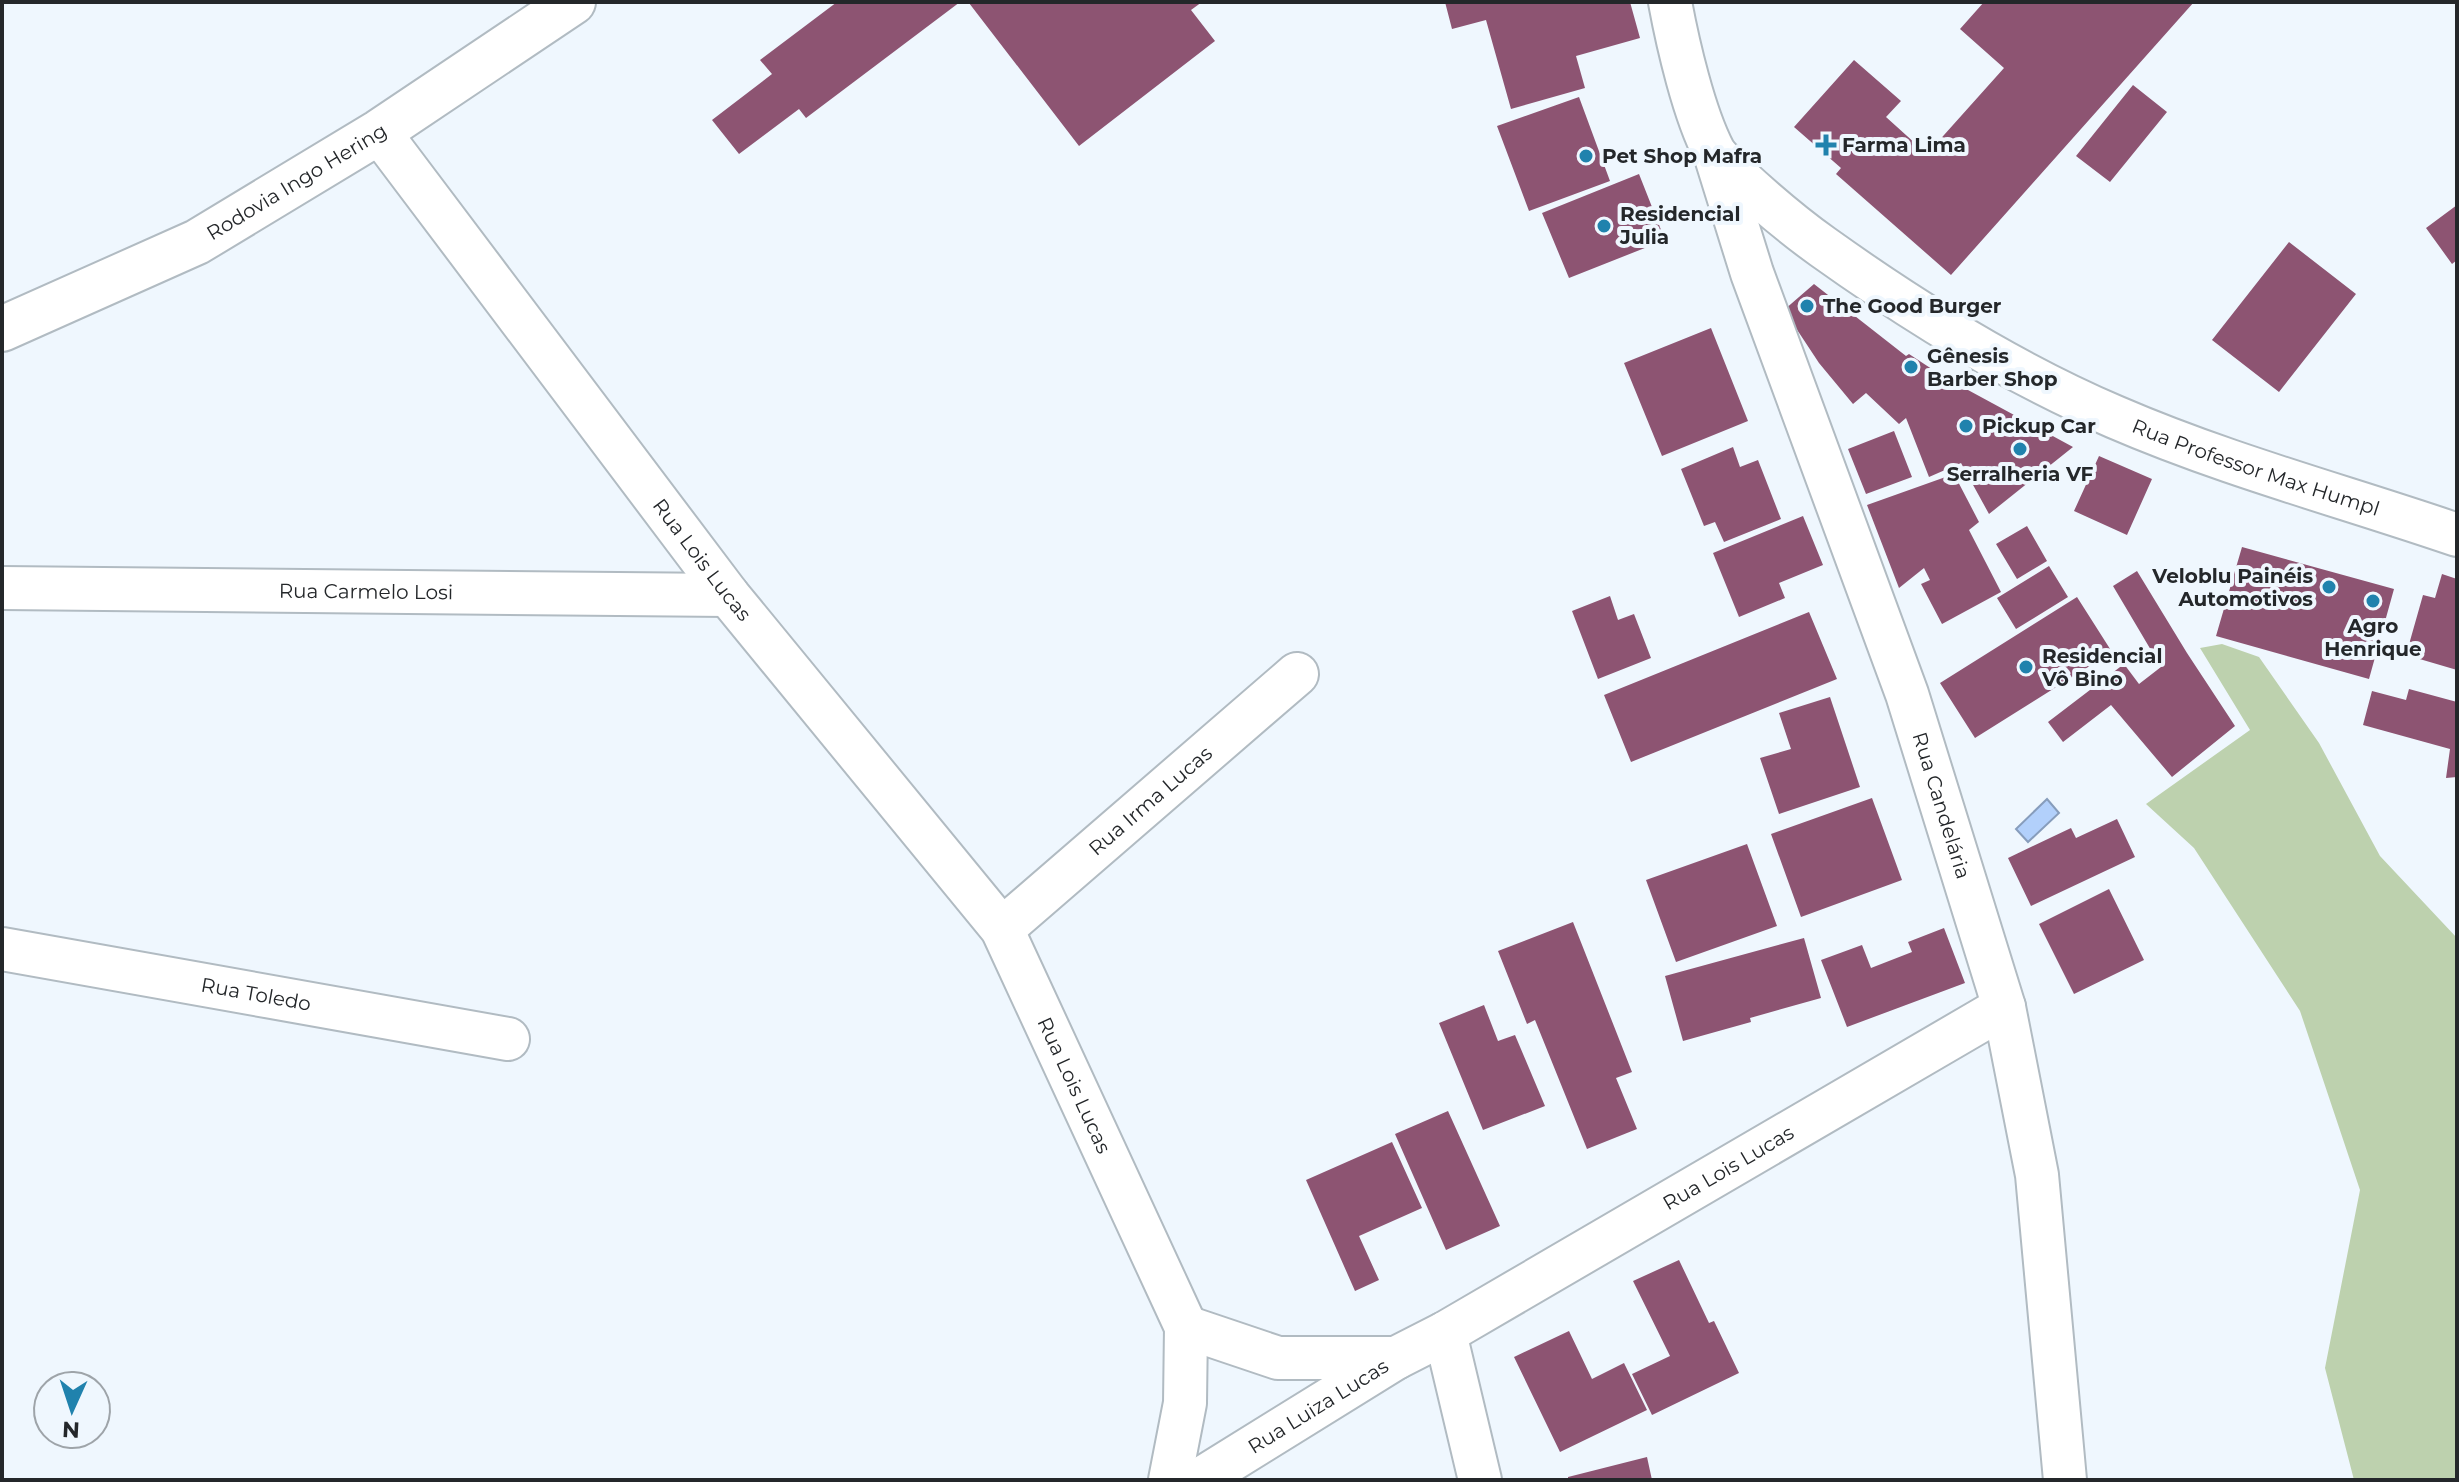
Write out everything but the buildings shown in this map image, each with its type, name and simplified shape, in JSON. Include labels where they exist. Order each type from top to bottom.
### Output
[{"type":"highway","name":"Rodovia Ingo Hering","points":[[2,329],[197,242],[379,132],[573,2]]},
{"type":"street","name":"Rua Professor Max Humpl","points":[[1670,2],[1692,93],[1715,154],[1795,226],[1877,285],[2051,387],[2114,417],[2193,448],[2457,535]]},
{"type":"street","name":"Rua Lois Lucas","points":[[379,132],[728,595],[1002,929],[1186,1327],[1278,1358],[1396,1358],[1445,1333],[2004,1007]]},
{"type":"street","name":"Rua Candelária","points":[[1715,154],[1752,273],[1907,694],[2004,1007],[2037,1175],[2065,1480]]},
{"type":"street","name":"Rua Carmelo Losi","points":[[2,588],[728,595]]},
{"type":"street","name":"Rua Irma Lucas","points":[[1002,929],[1297,674]]},
{"type":"street","name":"Rua Toledo","points":[[2,949],[508,1039]]},
{"type":"street","points":[[1170,1480],[1185,1403],[1186,1327]]},
{"type":"street","points":[[1445,1333],[1480,1480]]},
{"type":"street","name":"Rua Luiza Lucas","points":[[1199,1480],[1396,1358]]},
{"type":"green space","points":[[2222,644],[2259,657],[2319,743],[2380,856],[2457,938],[2457,1480],[2354,1480],[2325,1368],[2360,1190],[2300,1011],[2194,848],[2146,804],[2250,730],[2200,648]]},
{"type":"water","points":[[2047,799],[2059,813],[2028,842],[2016,829]]},
{"type":"place","name":"Farma Lima","points":[[1826,145]]},
{"type":"place","name":"Pet Shop Mafra","points":[[1586,156]]},
{"type":"place","name":"Residencial Julia","points":[[1604,226]]},
{"type":"place","name":"The Good Burger","points":[[1807,306]]},
{"type":"place","name":"Gênesis Barber Shop","points":[[1911,367]]},
{"type":"place","name":"Pickup Car","points":[[1966,426]]},
{"type":"place","name":"Serralheria VF","points":[[2020,449]]},
{"type":"place","name":"Veloblu Painéis Automotivos","points":[[2329,587]]},
{"type":"place","name":"Agro Henrique","points":[[2373,601]]},
{"type":"place","name":"Residencial Vô Bino","points":[[2026,667]]}]
